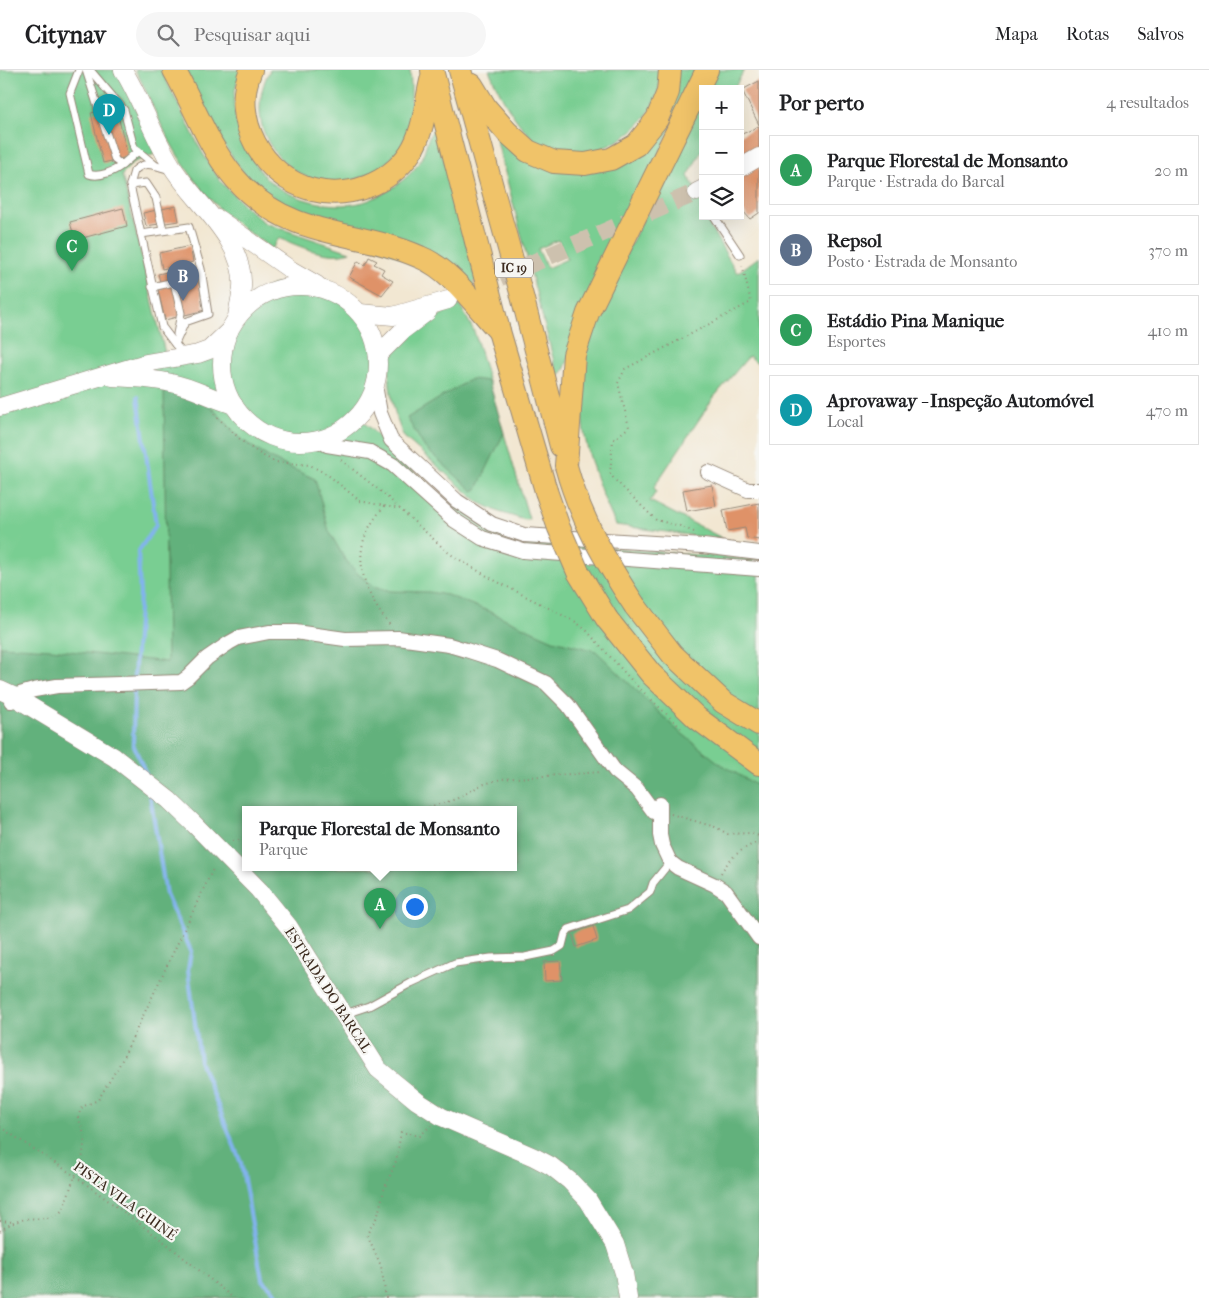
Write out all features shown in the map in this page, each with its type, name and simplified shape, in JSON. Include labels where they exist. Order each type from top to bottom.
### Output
[{"type":"highway","points":[[174,70],[214,150],[228,170],[257,199],[274,211],[314,228],[395,247],[432,263],[460,286],[499,331]]},
{"type":"highway","points":[[251,70],[245,90],[245,118],[248,131],[263,156],[272,166],[299,185],[312,190],[339,192],[367,187],[380,182],[402,164],[419,138],[432,72]]},
{"type":"highway","name":"IC 19","points":[[460,70],[566,466],[585,520],[607,563],[635,606],[672,654],[723,702],[759,724]]},
{"type":"highway","points":[[465,70],[486,108],[507,132],[528,151],[554,162],[585,164],[611,159],[636,145],[657,119],[668,92],[670,70]]},
{"type":"highway","points":[[566,466],[574,355],[588,313],[707,70]]},
{"type":"highway","name":"IC 19","points":[[432,72],[499,331],[558,528],[578,572],[607,619],[651,674],[690,712],[759,764]]},
{"type":"street","points":[[123,70],[135,90],[159,144],[175,171],[230,242],[238,262],[242,288],[233,324],[224,346],[223,376],[227,391],[234,405],[252,426],[264,433],[290,442],[322,442],[370,452],[393,464],[454,520],[482,538],[523,551],[759,569]]},
{"type":"street","points":[[744,166],[759,158]]},
{"type":"street","points":[[207,211],[291,270],[345,301],[360,312],[368,325],[375,340],[378,355],[378,370],[370,398],[354,421],[322,442]]},
{"type":"street","points":[[0,406],[99,376],[169,358],[180,350],[209,350],[253,302],[272,290],[302,285],[324,289]]},
{"type":"street","points":[[360,312],[393,316],[442,302],[403,330],[378,355]]},
{"type":"street","points":[[99,376],[153,379],[185,387],[216,400],[234,405]]},
{"type":"street","points":[[375,385],[380,414],[391,440],[456,501],[492,524],[524,536],[703,546],[759,554]]},
{"type":"street","points":[[708,472],[748,490],[759,490]]},
{"type":"street","points":[[8,696],[57,686],[181,682],[207,658],[229,643],[238,638],[269,632],[295,632],[345,639],[398,638],[449,645],[466,650],[497,660],[546,683],[568,704],[615,771],[636,789],[654,812],[660,809],[662,845],[670,862],[678,868],[726,892],[759,938]]},
{"type":"street","name":"ESTRADA DO BARCAL","points":[[8,696],[128,767],[169,800],[259,890],[289,927],[378,1069],[417,1101],[442,1117],[534,1157],[551,1166],[570,1181],[588,1200],[615,1244],[624,1273],[628,1298]]},
{"type":"lane","points":[[79,70],[70,93],[89,174],[95,176],[117,170],[138,151]]},
{"type":"lane","points":[[86,70],[115,160],[122,164]]},
{"type":"lane","points":[[90,70],[124,110],[134,148],[156,165]]},
{"type":"lane","points":[[175,171],[149,164],[137,168],[131,176],[130,184],[162,327],[180,350]]},
{"type":"lane","points":[[130,184],[146,183],[156,198],[163,230]]},
{"type":"lane","points":[[717,220],[740,255]]},
{"type":"lane","points":[[141,234],[190,227],[201,269],[208,314],[185,322],[180,350]]},
{"type":"lane","points":[[152,287],[174,282],[181,313],[180,350]]},
{"type":"lane","points":[[344,1014],[369,1006],[411,983],[455,963],[491,958],[525,957],[554,951],[562,946],[565,934],[569,929],[619,915],[637,904],[650,892],[653,883],[670,862]]},
{"type":"path","points":[[703,546],[704,536],[680,526],[656,520],[610,473],[612,440],[629,427],[618,383],[625,369],[751,302],[740,255]]},
{"type":"path","points":[[212,412],[243,442],[276,462],[310,465],[328,475],[360,501],[400,509]]},
{"type":"path","points":[[322,442],[342,462],[384,494],[450,554],[492,580],[576,622],[587,631],[654,703],[682,728]]},
{"type":"path","points":[[385,506],[367,532],[362,548],[361,561],[371,599],[398,638]]},
{"type":"path","points":[[433,806],[456,799],[481,785],[501,779],[615,771]]},
{"type":"path","points":[[660,809],[715,827],[728,834],[750,833],[759,836]]},
{"type":"path","points":[[0,1221],[14,1222],[49,1218],[60,1214],[66,1204],[74,1176],[82,1161],[84,1137],[78,1117],[82,1107],[98,1100],[121,1062],[218,860],[218,850],[225,843],[242,840]]},
{"type":"path","points":[[715,885],[722,870],[730,860],[740,851],[759,842]]},
{"type":"path","points":[[386,1298],[381,1266],[368,1234],[378,1215],[384,1190],[396,1161],[401,1132],[420,1136],[433,1123]]},
{"type":"path","name":"PISTA VILA GUINÉ","points":[[0,1127],[74,1176],[167,1244],[233,1298]]},
{"type":"path","points":[[0,1231],[14,1222]]},
{"type":"green space","points":[[0,70],[117,70],[157,153],[132,163],[122,175],[165,353],[213,350],[249,300],[264,289],[285,283],[312,287],[343,301],[366,326],[372,340],[375,355],[375,371],[367,402],[359,417],[408,466],[452,505],[540,542],[759,560],[759,1298],[0,1298]]},
{"type":"green space","points":[[135,70],[161,70],[202,152],[221,182],[247,208],[265,223],[350,252],[341,254],[323,253],[279,238],[272,249],[226,215],[208,196],[177,155]]},
{"type":"green space","points":[[185,70],[242,70],[237,82],[234,107],[239,132],[250,155],[265,177],[277,186],[289,193],[319,203],[349,205],[363,202],[396,186],[408,176],[422,158],[427,141],[435,126],[479,291],[290,209],[248,179],[221,141]]},
{"type":"green space","points":[[270,70],[410,70],[409,122],[405,138],[399,149],[382,166],[371,173],[347,181],[323,182],[299,173],[288,166],[271,147],[261,123],[261,95],[265,79]]},
{"type":"green space","points":[[489,70],[662,70],[656,99],[646,117],[635,129],[622,139],[607,146],[575,153],[559,151],[544,146],[526,132],[505,102]]},
{"type":"green space","points":[[677,70],[696,70],[564,370],[558,377],[494,130],[519,152],[625,160]],"holes":[[[558,240],[567,259],[547,268],[538,249]]]},
{"type":"green space","points":[[715,70],[744,70],[736,85],[707,85]]},
{"type":"green space","points":[[699,102],[699,155],[688,176],[699,195],[699,220],[706,220],[737,273],[759,257],[759,364],[749,356],[714,397],[654,487],[656,492],[650,501],[722,538],[616,525],[592,464],[587,447],[582,414],[581,389],[583,370],[593,323]]},
{"type":"green space","points":[[460,305],[474,331],[529,519],[525,520],[499,512],[478,502],[404,437],[400,428],[391,394],[390,382],[391,359],[394,350],[422,326]]},
{"type":"green space","points":[[471,379],[489,381],[504,433],[477,489],[473,491],[425,448],[407,418]]},
{"type":"green space","points":[[164,389],[177,391],[196,398],[213,409],[239,436],[260,452],[315,479],[329,531],[344,558],[358,574],[373,586],[391,591],[429,592],[447,595],[553,640],[596,651],[675,728],[719,763],[759,787],[759,1298],[0,1298],[0,646],[51,649],[167,662]]},
{"type":"building","points":[[759,81],[759,125],[744,94],[744,89]]},
{"type":"building","points":[[116,107],[128,157],[103,163],[91,113]]},
{"type":"building","points":[[759,126],[759,148],[744,155],[744,133]]},
{"type":"building","points":[[759,164],[759,213],[750,219],[744,212],[744,173]]},
{"type":"building","points":[[176,206],[179,221],[146,226],[143,213]]},
{"type":"building","points":[[123,208],[127,226],[75,240],[70,222]]},
{"type":"building","points":[[190,246],[193,262],[162,269],[159,253]]},
{"type":"building","points":[[369,257],[377,261],[374,264],[384,269],[381,274],[393,281],[382,295],[349,277],[358,261],[365,265]]},
{"type":"building","points":[[184,268],[188,283],[198,280],[205,310],[165,320],[158,290],[162,289],[158,274]]},
{"type":"building","points":[[712,485],[716,506],[687,511],[683,490]]},
{"type":"building","points":[[759,503],[759,540],[747,538],[745,528],[727,531],[723,510]]},
{"type":"building","points":[[593,926],[597,940],[576,947],[572,933]]},
{"type":"building","points":[[560,961],[562,980],[545,981],[544,962]]},
{"type":"waterway","points":[[134,678],[140,595],[138,552],[156,525],[138,397]]},
{"type":"waterway","points":[[134,686],[133,744],[146,774]]},
{"type":"waterway","points":[[150,795],[166,895],[191,951],[188,970],[200,1061],[241,1163],[262,1279],[281,1298]]},
{"type":"tunnel","points":[[475,288],[697,192]]},
{"type":"place","name":"Aprovaway - Inspeção Automóvel","points":[[109,135]]},
{"type":"place","name":"Estádio Pina Manique","points":[[72,271]]},
{"type":"place","name":"Repsol","points":[[183,301]]},
{"type":"place","name":"Parque Florestal de Monsanto","points":[[380,929]]}]
